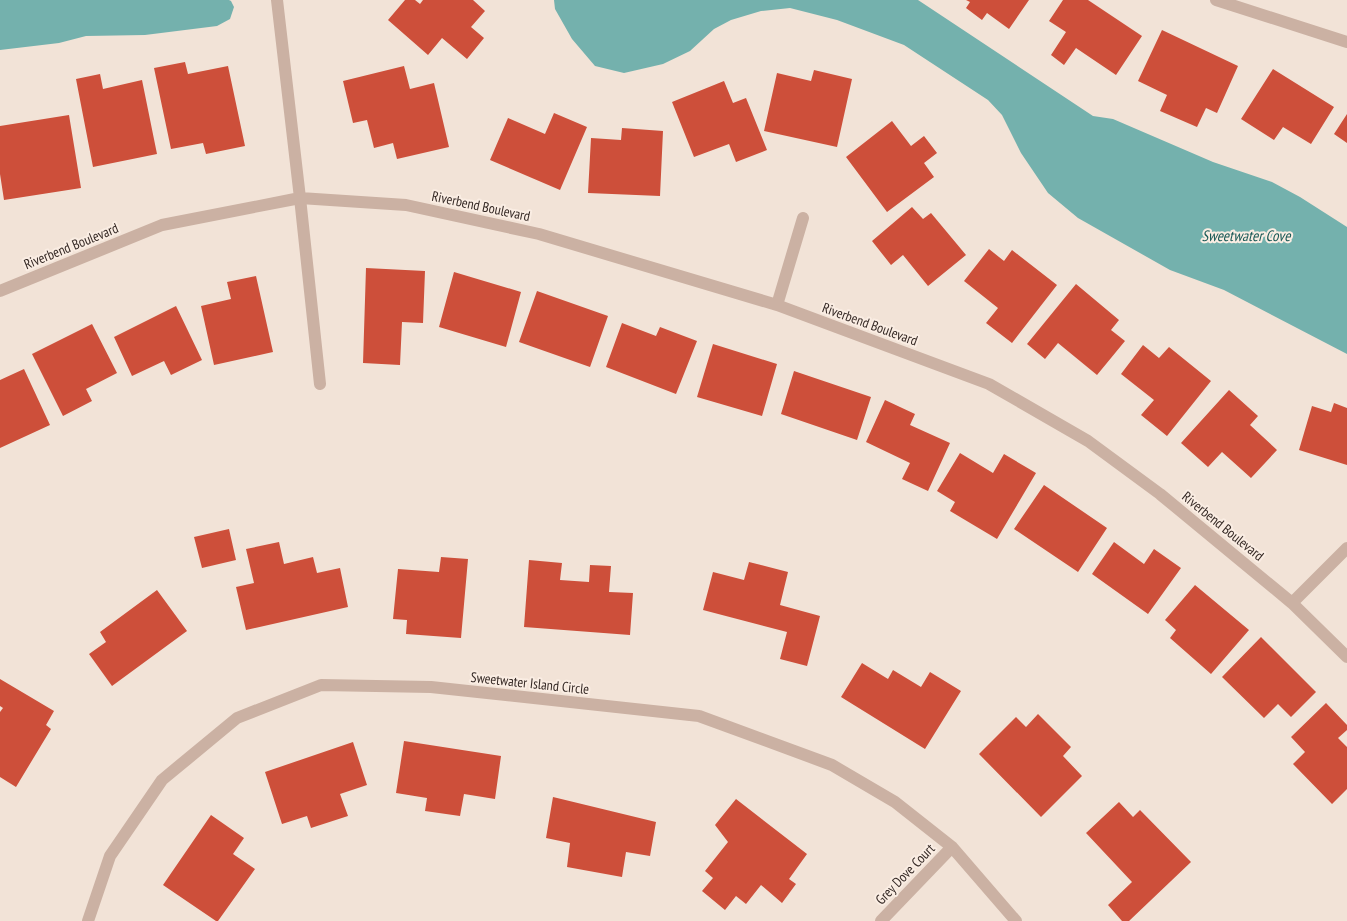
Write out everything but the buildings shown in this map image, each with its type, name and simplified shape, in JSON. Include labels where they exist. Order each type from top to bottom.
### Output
[{"type":"street","points":[[277,0],[320,384]]},
{"type":"street","points":[[1216,0],[1347,42]]},
{"type":"street","name":"Riverbend Boulevard","points":[[0,291],[162,225],[300,198],[406,206],[539,234],[777,305],[997,388],[1088,441],[1160,494],[1292,603],[1347,657]]},
{"type":"street","points":[[777,305],[803,218]]},
{"type":"street","points":[[1292,603],[1347,548]]},
{"type":"street","name":"Sweetwater Island Circle","points":[[88,921],[110,856],[162,780],[237,718],[321,685],[431,687],[699,716],[832,765],[895,802],[952,847],[1016,921]]},
{"type":"street","name":"Grey Dove Court","points":[[881,921],[952,847]]},
{"type":"water","points":[[0,0],[229,0],[234,7],[230,19],[217,26],[145,35],[86,36],[59,43],[0,50]]},
{"type":"water","name":"Sweetwater Cove","points":[[554,0],[918,0],[1093,116],[1113,119],[1213,162],[1272,182],[1300,197],[1347,227],[1347,354],[1224,290],[1170,270],[1078,218],[1048,193],[1021,153],[1002,115],[988,100],[904,45],[837,20],[790,8],[761,11],[731,20],[714,29],[690,51],[663,64],[624,73],[595,66],[572,39],[555,9]]}]
